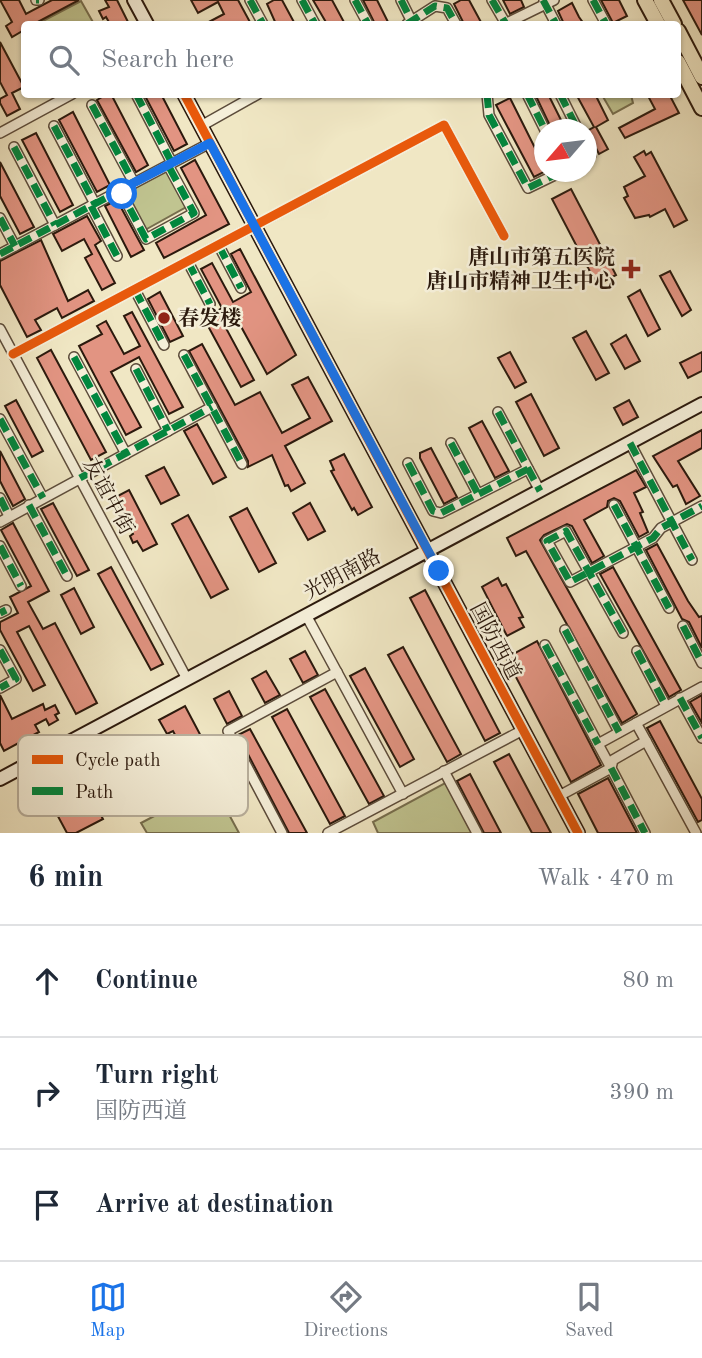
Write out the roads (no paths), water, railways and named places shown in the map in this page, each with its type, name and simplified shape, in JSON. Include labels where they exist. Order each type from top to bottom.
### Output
[{"type":"main road","points":[[645,0],[656,21]]},
{"type":"main road","points":[[661,0],[672,21]]},
{"type":"main road","points":[[681,38],[702,77]]},
{"type":"main road","points":[[681,69],[702,108]]},
{"type":"street","points":[[134,0],[145,21]]},
{"type":"street","points":[[250,0],[261,21]]},
{"type":"street","points":[[302,0],[313,21]]},
{"type":"street","points":[[355,0],[366,21]]},
{"type":"street","points":[[401,0],[409,21]]},
{"type":"street","points":[[492,0],[503,21]]},
{"type":"street","points":[[593,0],[604,21]]},
{"type":"street","points":[[511,21],[547,2],[555,21]]},
{"type":"street","points":[[412,21],[433,3],[447,8],[454,21]]},
{"type":"street","points":[[0,133],[65,98]]},
{"type":"street","points":[[120,190],[146,239],[194,213],[138,98]]},
{"type":"street","name":"国防西道","points":[[186,98],[578,833]]},
{"type":"street","points":[[201,126],[251,98]]},
{"type":"street","points":[[486,98],[489,115],[528,188],[540,182]]},
{"type":"street","points":[[529,98],[540,119]]},
{"type":"street","points":[[562,98],[572,119]]},
{"type":"street","points":[[92,105],[134,183]]},
{"type":"street","points":[[13,354],[444,125],[504,236]]},
{"type":"street","points":[[54,126],[117,256]]},
{"type":"street","points":[[0,254],[210,143]]},
{"type":"street","points":[[14,147],[55,225]]},
{"type":"street","points":[[0,218],[15,246]]},
{"type":"street","points":[[219,246],[241,288]]},
{"type":"street","points":[[188,262],[210,304]]},
{"type":"street","points":[[135,290],[164,345]]},
{"type":"street","name":"友谊中街","points":[[0,329],[187,679]]},
{"type":"street","points":[[184,355],[242,464]]},
{"type":"street","points":[[74,357],[125,454]]},
{"type":"street","points":[[136,369],[168,431]]},
{"type":"street","name":"光明南路","points":[[82,735],[702,404]]},
{"type":"street","points":[[0,522],[212,407]]},
{"type":"street","points":[[498,412],[540,491]]},
{"type":"street","points":[[0,419],[43,498]]},
{"type":"street","points":[[451,443],[478,494]]},
{"type":"street","points":[[630,443],[692,560]]},
{"type":"street","points":[[408,463],[433,511],[441,513],[528,469]]},
{"type":"street","points":[[0,498],[9,516]]},
{"type":"street","points":[[29,505],[67,576]]},
{"type":"street","points":[[614,505],[669,608]]},
{"type":"street","points":[[623,634],[588,573],[566,531],[547,541],[570,582],[588,573],[636,547],[672,522],[702,506]]},
{"type":"street","points":[[0,546],[21,586]]},
{"type":"street","points":[[306,615],[402,793]]},
{"type":"street","points":[[682,626],[702,663]]},
{"type":"street","points":[[565,630],[619,732]]},
{"type":"street","points":[[545,645],[645,833]]},
{"type":"street","points":[[0,650],[16,680],[0,688]]},
{"type":"street","points":[[637,651],[666,706]]},
{"type":"street","points":[[230,735],[228,731],[337,673]]},
{"type":"street","points":[[598,744],[702,687]]},
{"type":"street","points":[[680,698],[702,738]]},
{"type":"street","points":[[636,723],[696,833]]},
{"type":"street","points":[[328,833],[523,730]]},
{"type":"street","points":[[559,796],[611,768],[613,761],[646,741]]},
{"type":"street","name":"光明南路","points":[[0,779],[18,769]]},
{"type":"street","points":[[248,769],[282,833]]},
{"type":"street","points":[[444,771],[477,833]]},
{"type":"place","name":"唐山市第五医院 唐山市精神卫生中心","points":[[631,269]]},
{"type":"place","name":"春发楼","points":[[164,318]]}]
